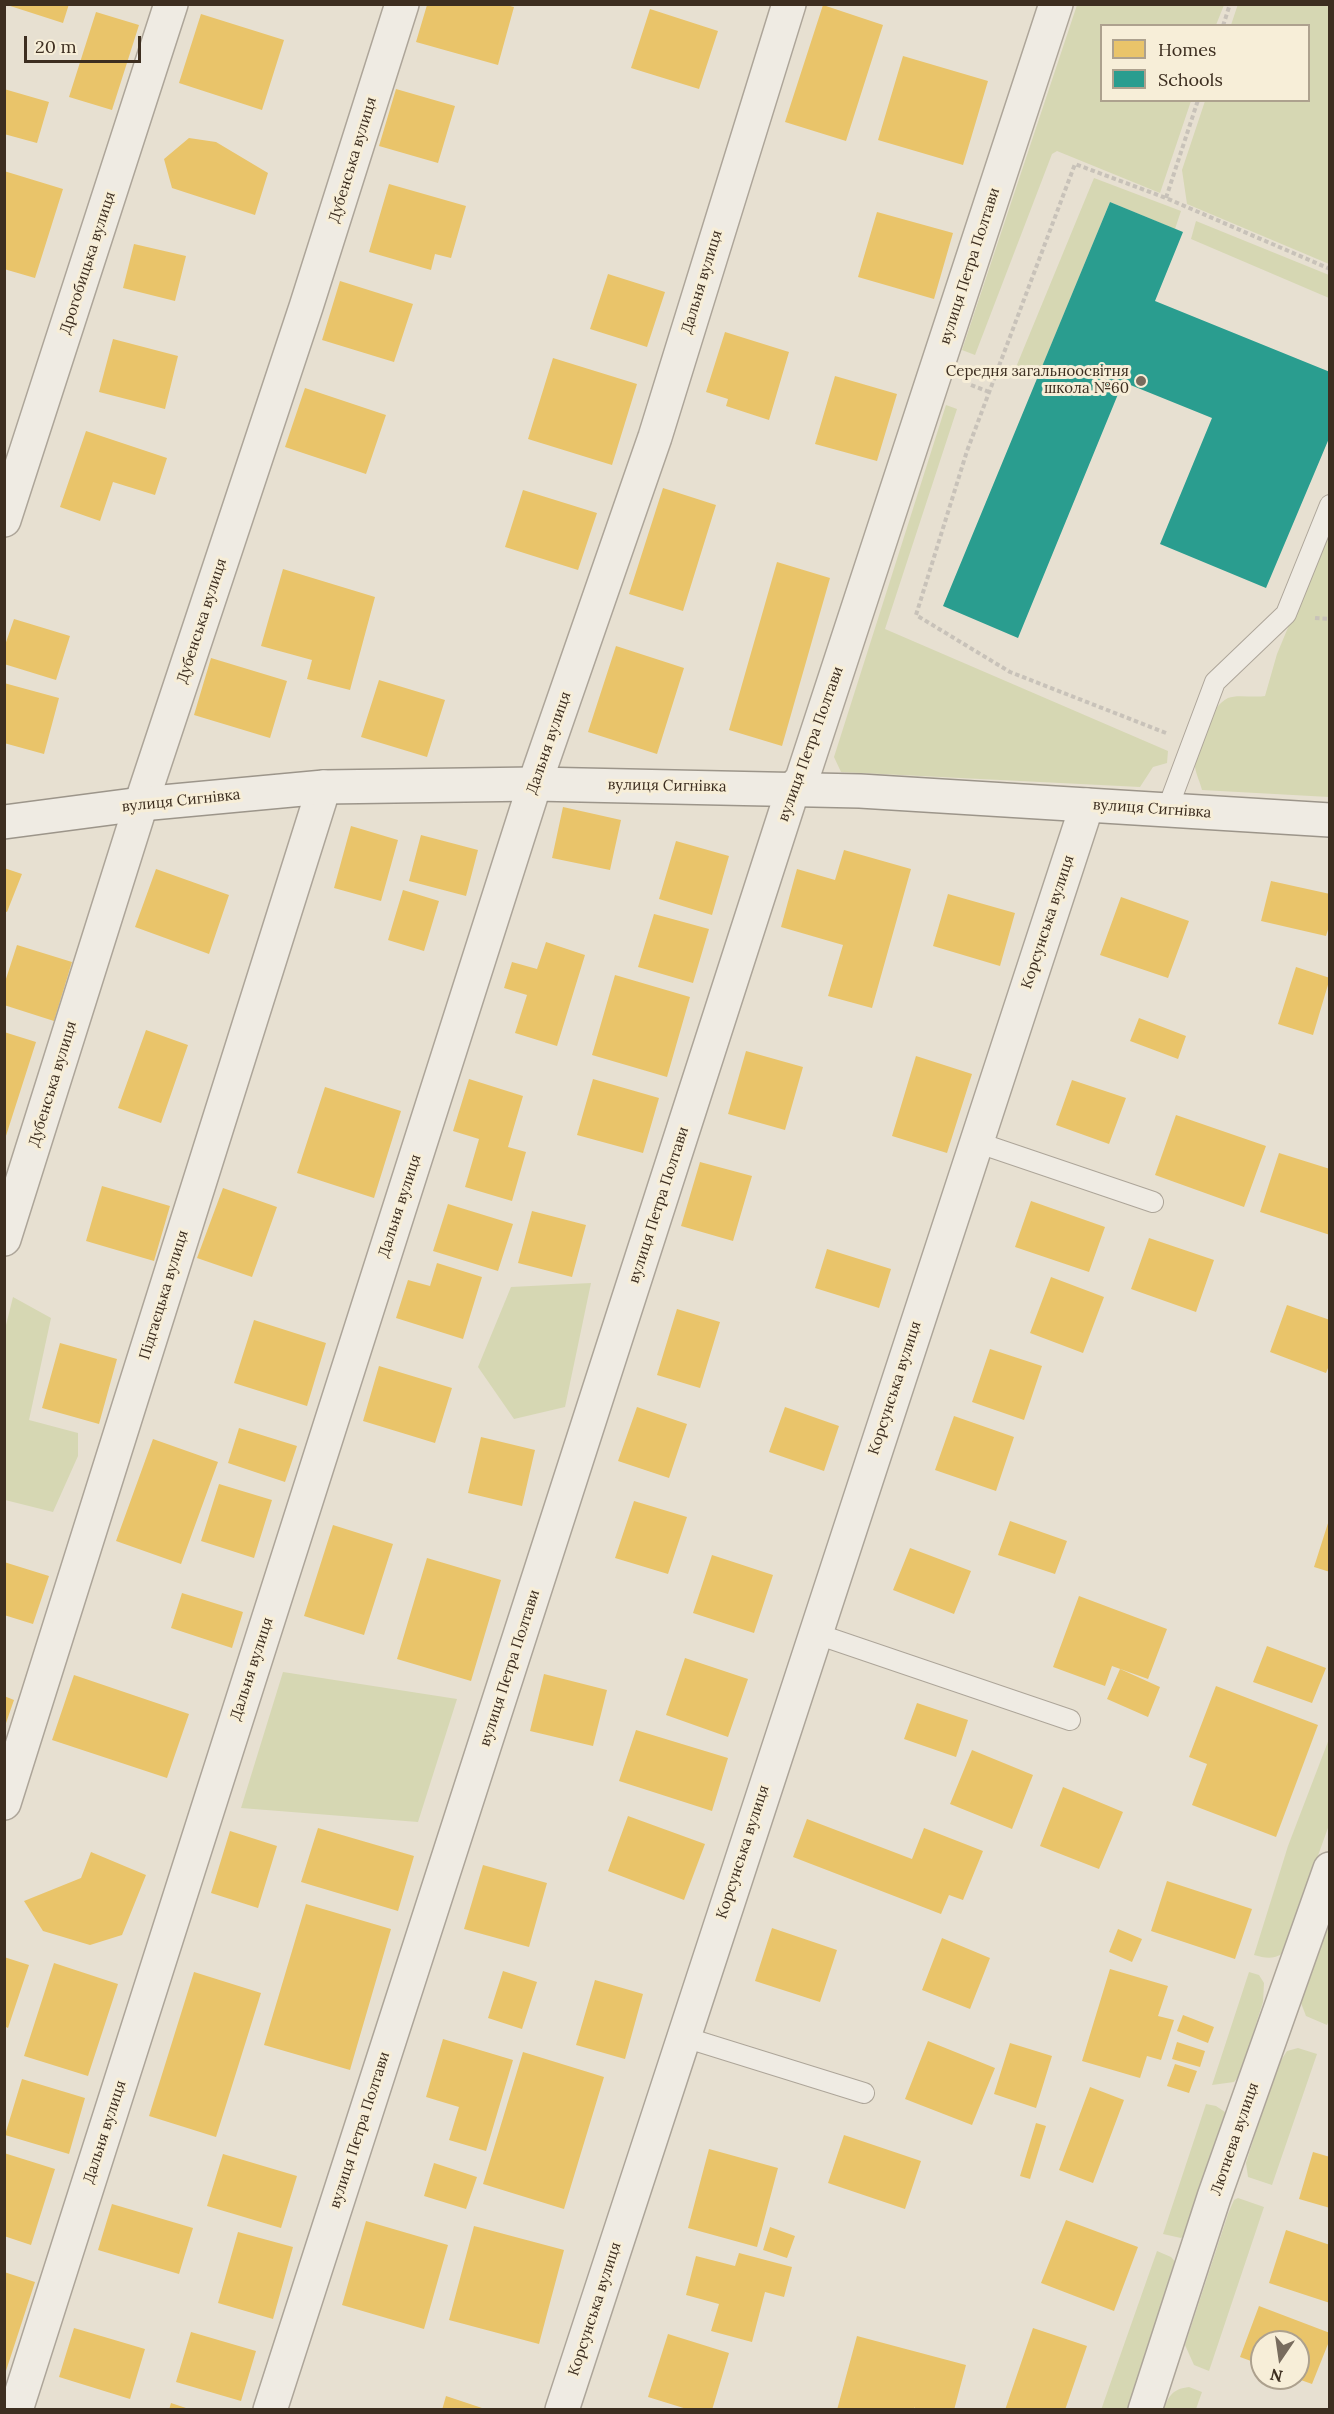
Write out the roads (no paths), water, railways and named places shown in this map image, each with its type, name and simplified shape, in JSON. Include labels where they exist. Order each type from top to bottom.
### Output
[{"type":"street","name":"Дрогобицька вулиця","points":[[4,520],[171,4]]},
{"type":"street","name":"Дубенська вулиця","points":[[4,1239],[141,804],[306,308],[402,4]]},
{"type":"street","name":"Дальня вулиця","points":[[16,2409],[535,784],[655,436],[789,4]]},
{"type":"street","name":"вулиця Петра Полтави","points":[[270,2409],[793,789],[802,779],[1056,4]]},
{"type":"street","name":"вулиця Сигнівка","points":[[4,822],[141,804],[324,787],[535,784],[793,789],[1329,820]]},
{"type":"street","name":"Підгаєцька вулиця","points":[[4,1803],[324,787]]},
{"type":"street","name":"Корсунська вулиця","points":[[562,2409],[814,1633],[1087,805]]},
{"type":"street","name":"Лютнева вулиця","points":[[1145,2409],[1214,2197],[1329,1869]]},
{"type":"lane","points":[[1167,810],[1215,682],[1286,614],[1329,505]]},
{"type":"lane","points":[[976,1142],[1153,1202]]},
{"type":"lane","points":[[814,1633],[1070,1720]]},
{"type":"lane","points":[[684,2037],[864,2093]]},
{"type":"place","name":"Середня загальноосвітня школа №60","points":[[1141,381]]}]
